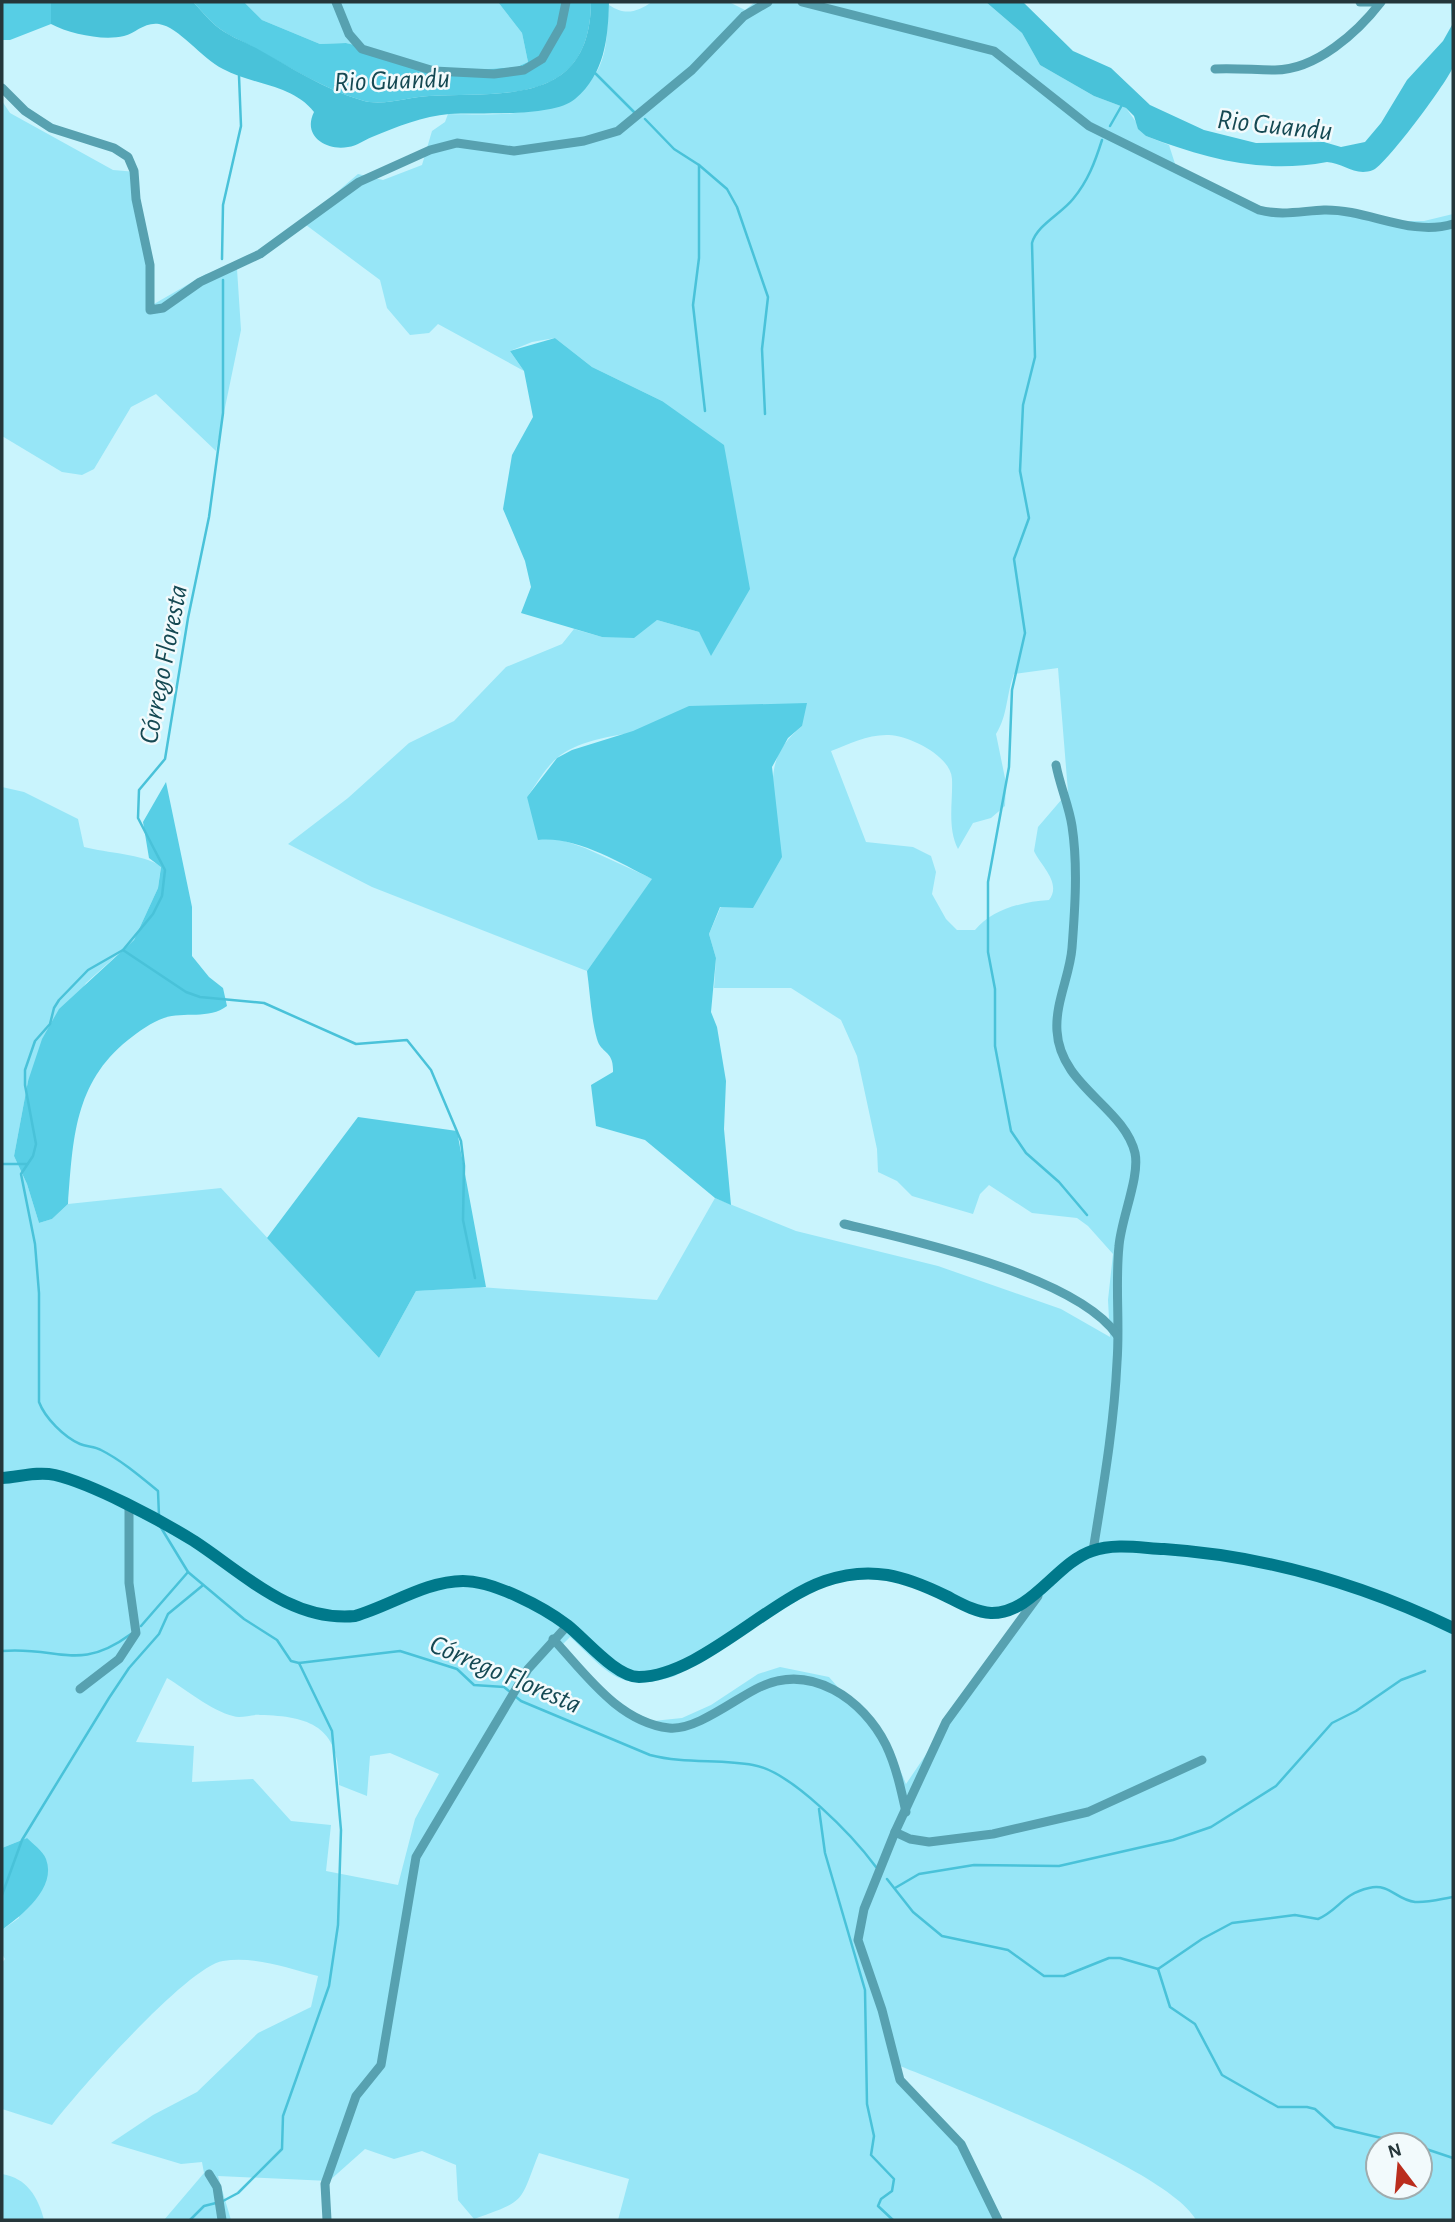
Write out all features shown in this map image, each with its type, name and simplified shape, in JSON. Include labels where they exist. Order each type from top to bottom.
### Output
[{"type":"main road","points":[[2,1478],[53,1474],[86,1486],[158,1521],[250,1581],[311,1612],[355,1616],[439,1584],[474,1581],[509,1594],[568,1626],[624,1674],[650,1676],[669,1671],[710,1649],[806,1588],[838,1577],[868,1573],[909,1578],[963,1605],[992,1613],[1021,1603],[1067,1564],[1093,1551],[1110,1547],[1215,1553],[1320,1575],[1416,1608],[1453,1628]]},
{"type":"street","points":[[336,2],[349,34],[362,49],[434,71],[494,74],[524,70],[542,59],[561,26],[566,2]]},
{"type":"street","points":[[2,88],[25,111],[51,128],[114,148],[128,157],[134,170],[136,199],[150,265],[150,310],[163,308],[200,282],[260,254],[359,182],[430,150],[457,143],[514,151],[584,141],[618,131],[692,70],[744,16],[768,2]]},
{"type":"street","points":[[802,2],[994,51],[1089,126],[1259,210],[1288,213],[1338,211],[1404,225],[1453,224]]},
{"type":"street","points":[[1360,2],[1380,2]]},
{"type":"street","points":[[1215,69],[1245,67],[1276,70],[1295,66],[1314,58],[1357,29],[1380,2]]},
{"type":"street","points":[[1056,765],[1072,823],[1075,846],[1073,935],[1056,1029],[1059,1046],[1071,1072],[1127,1136],[1136,1157],[1118,1247],[1118,1337],[1113,1423],[1093,1551]]},
{"type":"street","points":[[844,1224],[952,1251],[1068,1295],[1099,1314],[1118,1337]]},
{"type":"street","points":[[80,1689],[119,1660],[136,1633],[129,1583],[128,1507]]},
{"type":"street","points":[[998,2220],[961,2144],[900,2080],[879,1999],[858,1940],[864,1909],[895,1832],[946,1722],[1046,1583]]},
{"type":"street","points":[[327,2220],[325,2184],[356,2096],[381,2065],[416,1857],[512,1695],[553,1639],[568,1626]]},
{"type":"street","points":[[553,1639],[608,1698],[626,1710],[667,1727],[695,1723],[779,1680],[803,1678],[829,1687],[856,1706],[880,1735],[894,1766],[906,1812]]},
{"type":"street","points":[[895,1832],[910,1839],[929,1842],[1041,1824],[1088,1812],[1202,1760]]},
{"type":"street","points":[[209,2174],[217,2187],[222,2220]]},
{"type":"shaded area","points":[[2,2],[51,2],[51,24],[10,40],[2,40]]},
{"type":"shaded area","points":[[51,2],[193,2],[229,35],[334,90],[361,100],[378,102],[429,96],[513,92],[537,87],[559,76],[576,60],[587,36],[591,2],[609,2],[606,42],[599,67],[585,89],[564,105],[533,112],[439,115],[340,148],[324,144],[314,135],[311,121],[314,112],[305,103],[283,90],[223,69],[167,26],[144,26],[128,35],[116,37],[87,36],[51,24]]},
{"type":"shaded area","points":[[193,2],[244,2],[262,20],[320,44],[346,43],[387,53],[428,68],[489,69],[517,67],[528,62],[522,33],[498,2],[591,2],[587,36],[576,60],[559,76],[538,86],[513,92],[369,102],[334,90],[229,35]]},
{"type":"shaded area","points":[[244,2],[498,2],[522,33],[528,62],[517,67],[489,69],[428,68],[346,43],[320,44],[262,20]]},
{"type":"shaded area","points":[[652,2],[729,2],[745,10],[755,2],[986,2],[1022,33],[1040,65],[1094,96],[1126,108],[1146,136],[1169,145],[1177,170],[1265,212],[1327,212],[1392,221],[1424,221],[1453,214],[1453,2220],[1196,2220],[1178,2200],[1106,2156],[1013,2112],[900,2066],[903,2084],[957,2137],[1000,2220],[618,2220],[629,2179],[539,2153],[519,2198],[504,2208],[474,2219],[458,2200],[456,2165],[422,2151],[394,2159],[365,2149],[329,2181],[218,2176],[231,2220],[164,2220],[204,2173],[202,2162],[181,2164],[111,2143],[153,2115],[197,2092],[258,2033],[311,2007],[318,1976],[247,1960],[223,1961],[207,1968],[185,1984],[133,2033],[52,2125],[2,2109],[2,1963],[5,1959],[2,1954],[2,1930],[19,1918],[27,1838],[2,1848],[2,787],[24,792],[78,819],[84,847],[134,856],[161,866],[158,888],[134,940],[86,983],[28,1081],[14,1156],[27,1184],[39,1223],[52,1219],[68,1204],[221,1188],[379,1358],[416,1291],[480,1287],[657,1300],[715,1198],[796,1231],[938,1266],[1061,1309],[1110,1337],[1108,1300],[1113,1254],[1088,1226],[1077,1218],[1032,1213],[989,1185],[980,1194],[973,1214],[912,1196],[897,1181],[878,1172],[877,1149],[857,1056],[841,1020],[791,988],[714,988],[716,958],[709,934],[773,786],[776,760],[789,739],[802,726],[711,727],[638,732],[577,746],[557,758],[549,767],[527,797],[556,838],[653,879],[587,971],[372,887],[288,844],[348,798],[409,743],[454,721],[506,667],[562,644],[574,629],[602,637],[657,620],[699,632],[712,655],[662,401],[592,367],[555,338],[532,342],[510,351],[524,371],[438,324],[429,333],[410,335],[387,308],[380,280],[302,222],[358,174],[383,180],[422,165],[432,131],[445,122],[448,114],[537,110],[558,104],[577,94],[592,80],[602,60],[609,5],[620,11],[636,10]],"holes":[[[1058,668],[1068,792],[1038,827],[1034,851],[1052,881],[1052,894],[1049,900],[1018,905],[999,912],[975,930],[957,930],[946,919],[932,894],[936,872],[931,856],[913,847],[866,842],[831,751],[867,738],[889,735],[918,743],[937,755],[945,763],[952,779],[952,823],[958,849],[973,823],[991,818],[1005,806],[1006,783],[996,734],[1003,720],[1014,674]],[[898,1577],[944,1600],[977,1612],[1009,1615],[1024,1610],[906,1784],[891,1748],[829,1677],[780,1667],[758,1674],[711,1705],[682,1718],[653,1721],[621,1706],[561,1646],[570,1637],[616,1676],[627,1681],[656,1681],[675,1676],[831,1580]],[[167,1678],[224,1713],[236,1717],[257,1715],[294,1718],[319,1729],[334,1750],[339,1785],[367,1796],[370,1756],[390,1753],[439,1774],[415,1819],[398,1885],[326,1871],[331,1825],[291,1821],[253,1779],[192,1782],[194,1746],[136,1742]]]},
{"type":"shaded area","points":[[986,2],[1023,2],[1073,51],[1111,68],[1150,105],[1204,130],[1256,143],[1324,142],[1341,147],[1365,142],[1381,123],[1407,80],[1443,41],[1452,25],[1451,2],[1454,24],[1453,64],[1447,78],[1414,124],[1373,170],[1355,171],[1327,162],[1257,165],[1213,157],[1146,136],[1138,129],[1134,116],[1126,108],[1094,96],[1040,65],[1022,33]]},
{"type":"shaded area","points":[[2,101],[10,113],[113,170],[137,172],[152,271],[154,304],[206,274],[237,269],[241,330],[216,451],[156,394],[131,407],[94,469],[82,475],[62,472],[2,436]]},
{"type":"shaded area","points":[[555,338],[592,367],[662,401],[724,445],[750,589],[711,656],[699,632],[657,620],[634,638],[602,637],[521,613],[531,587],[525,561],[503,509],[512,455],[533,417],[524,371],[510,351]]},
{"type":"shaded area","points":[[807,703],[802,726],[788,738],[772,767],[782,857],[753,908],[720,907],[709,934],[716,958],[711,1012],[717,1027],[726,1081],[724,1129],[731,1205],[715,1198],[645,1140],[596,1126],[591,1085],[613,1072],[613,1065],[597,1039],[587,971],[652,879],[582,846],[538,840],[527,797],[557,758],[572,750],[633,731],[689,706]]},
{"type":"shaded area","points":[[166,782],[192,907],[192,956],[209,977],[223,988],[227,1006],[212,1013],[172,1016],[159,1020],[132,1037],[110,1057],[87,1094],[80,1114],[72,1157],[68,1204],[52,1219],[39,1223],[27,1184],[14,1156],[28,1081],[42,1039],[59,1009],[134,940],[158,888],[161,867],[149,858],[143,822]]},
{"type":"shaded area","points":[[358,1117],[457,1131],[486,1287],[416,1291],[379,1358],[267,1238]]},
{"type":"shaded area","points":[[27,1838],[46,1859],[47,1880],[28,1909],[2,1930],[2,1848]]},
{"type":"shaded area","points":[[2,2174],[25,2184],[35,2196],[44,2220],[2,2220]]},
{"type":"waterway","points":[[594,72],[636,114]]},
{"type":"waterway","name":"Córrego Floresta","points":[[222,259],[223,205],[241,126],[239,76]]},
{"type":"waterway","points":[[1110,126],[1122,105]]},
{"type":"waterway","points":[[645,119],[674,149],[699,165],[727,189],[737,207],[768,297],[762,349],[765,414]]},
{"type":"waterway","points":[[1087,1215],[1059,1182],[1026,1153],[1011,1131],[995,1046],[995,989],[988,952],[988,882],[1009,767],[1012,690],[1025,633],[1014,559],[1029,518],[1020,471],[1023,405],[1035,357],[1032,243],[1044,225],[1068,204],[1083,185],[1102,140]]},
{"type":"waterway","points":[[699,165],[699,258],[693,305],[705,411]]},
{"type":"waterway","name":"Córrego Floresta","points":[[159,1516],[158,1491],[108,1454],[68,1437],[50,1420],[39,1402],[39,1293],[35,1244],[21,1174],[33,1156],[36,1144],[25,1085],[25,1070],[35,1041],[50,1024],[59,1000],[88,970],[123,950],[153,914],[162,896],[165,870],[138,818],[139,790],[165,759],[188,618],[209,517],[223,413],[223,280]]},
{"type":"waterway","points":[[123,950],[186,992],[200,997],[264,1003],[356,1044],[407,1040],[431,1070],[461,1141],[464,1166],[463,1220],[475,1278]]},
{"type":"waterway","points":[[2,1164],[26,1164]]},
{"type":"waterway","name":"Córrego Floresta","points":[[160,1526],[188,1572],[244,1619],[277,1640],[291,1661],[299,1663],[400,1651],[457,1669],[474,1685],[504,1687],[521,1701],[650,1755],[676,1760],[740,1763],[768,1770],[785,1779],[820,1807],[876,1867]]},
{"type":"waterway","points":[[141,1626],[188,1572]]},
{"type":"waterway","points":[[2,1895],[22,1840],[109,1698],[129,1668],[159,1634],[168,1614],[202,1586]]},
{"type":"waterway","points":[[2,1651],[82,1655],[113,1646],[131,1634]]},
{"type":"waterway","points":[[223,2201],[238,2193],[282,2149],[283,2116],[329,1986],[338,1925],[341,1830],[332,1731],[299,1663]]},
{"type":"waterway","points":[[895,1888],[919,1874],[974,1865],[1059,1866],[1173,1840],[1211,1827],[1276,1786],[1332,1723],[1356,1711],[1401,1680],[1425,1671]]},
{"type":"waterway","name":"Córrego Floresta","points":[[819,1809],[825,1853],[865,1990],[867,2104],[874,2136],[871,2155],[894,2179],[892,2191],[881,2199],[878,2206],[893,2220]]},
{"type":"waterway","points":[[887,1879],[913,1912],[942,1936],[1008,1950],[1044,1976],[1064,1976],[1109,1958],[1120,1958],[1158,1969]]},
{"type":"waterway","points":[[1158,1969],[1202,1939],[1232,1923],[1295,1915],[1318,1919],[1353,1894],[1369,1888],[1382,1888],[1415,1902],[1453,1897]]},
{"type":"waterway","points":[[1158,1969],[1170,2007],[1195,2024],[1222,2075],[1278,2107],[1315,2109],[1335,2127],[1364,2134]]},
{"type":"waterway","points":[[1434,2152],[1453,2158]]},
{"type":"waterway","points":[[190,2220],[204,2206],[216,2203]]},
{"type":"water label","name":"Rio Guandu","points":[[392,79]]},
{"type":"water label","name":"Rio Guandu","points":[[1275,124]]}]
